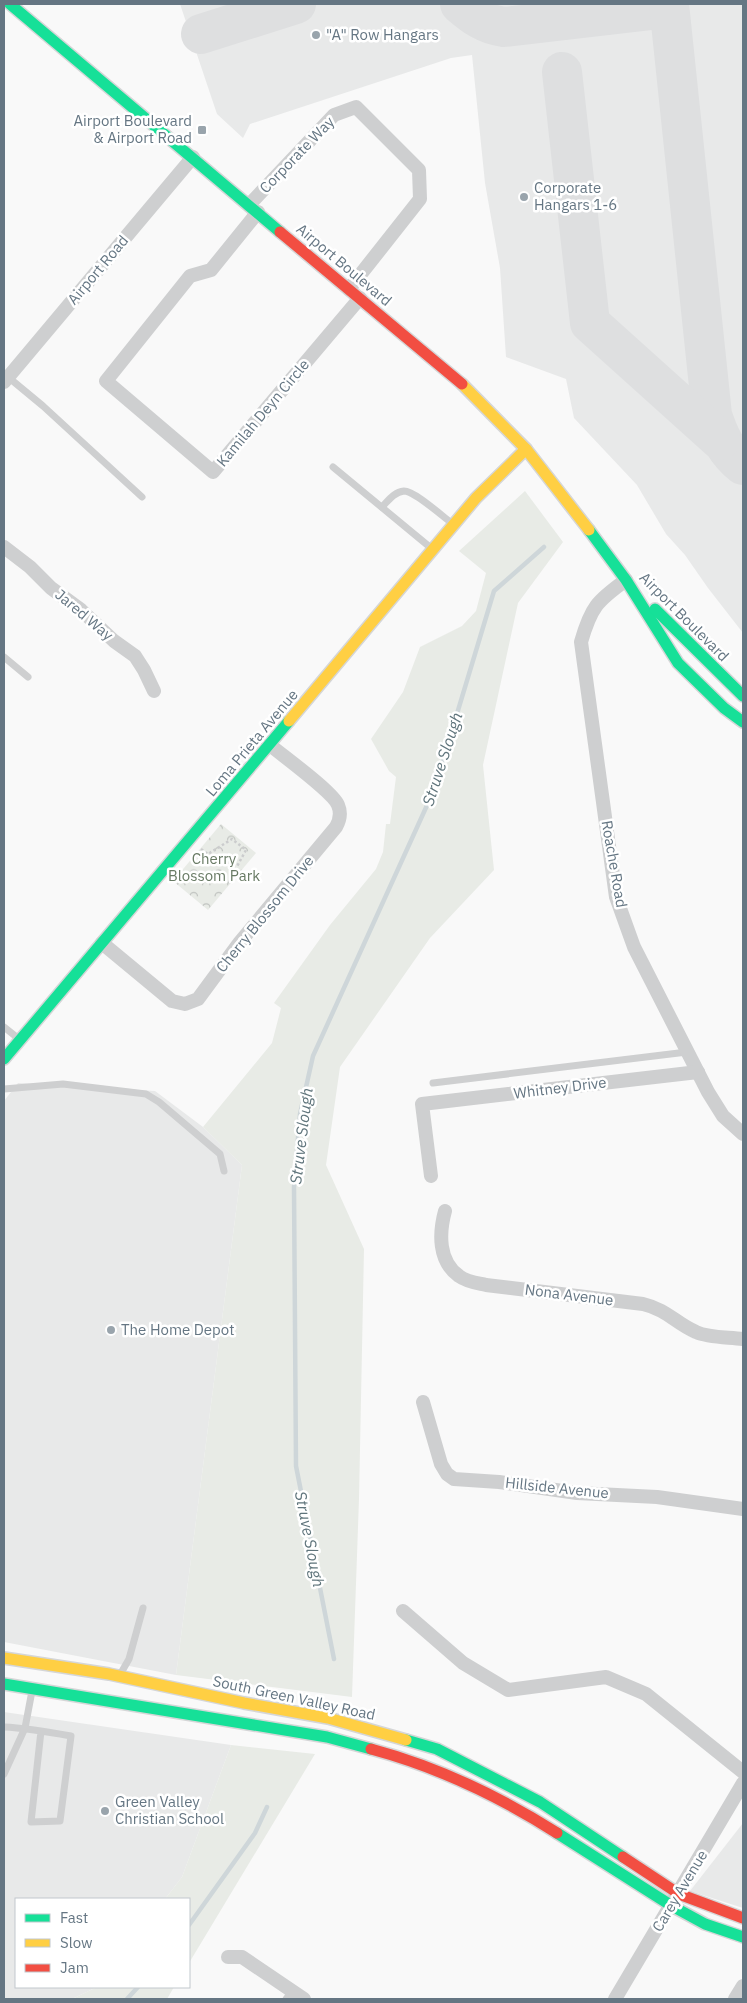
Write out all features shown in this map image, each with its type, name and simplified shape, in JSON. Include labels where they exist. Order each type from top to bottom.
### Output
[{"type":"main road","name":"Airport Boulevard","points":[[10,4],[472,392],[526,449],[626,580],[678,663],[724,708],[743,722]]},
{"type":"main road","name":"Loma Prieta Avenue","points":[[4,1059],[476,498],[526,449]]},
{"type":"main road","name":"Airport Boulevard","points":[[626,580],[743,696]]},
{"type":"main road","name":"South Green Valley Road","points":[[4,1658],[119,1676],[244,1703],[328,1718],[437,1749],[540,1802],[705,1924],[743,1937]]},
{"type":"main road","name":"South Green Valley Road","points":[[4,1684],[326,1737],[397,1756],[464,1781],[521,1810],[675,1900],[743,1918]]},
{"type":"street","name":"Corporate Way","points":[[253,208],[334,115],[356,107],[419,170],[420,199],[354,293]]},
{"type":"street","name":"Airport Road","points":[[6,380],[193,157]]},
{"type":"street","name":"Kamilah Deyn Circle","points":[[253,208],[211,270],[190,276],[106,381],[213,472],[354,293]]},
{"type":"street","name":"Jared Way","points":[[4,547],[134,656],[144,670],[154,691]]},
{"type":"street","name":"Roache Road","points":[[626,580],[602,597],[588,618],[581,642],[616,897],[634,947],[687,1052],[716,1106],[730,1124],[743,1134]]},
{"type":"street","name":"Cherry Blossom Drive","points":[[102,943],[172,1002],[190,1003],[201,995],[240,942],[336,827],[340,819],[340,809],[333,797],[270,745]]},
{"type":"street","name":"Whitney Drive","points":[[431,1176],[422,1104],[698,1072]]},
{"type":"street","name":"Nona Avenue","points":[[445,1211],[441,1227],[442,1250],[452,1269],[458,1276],[468,1281],[486,1285],[643,1304],[667,1312],[690,1329],[699,1333],[743,1339]]},
{"type":"street","name":"Hillside Avenue","points":[[423,1402],[444,1469],[454,1479],[499,1482],[577,1493],[657,1497],[743,1509]]},
{"type":"street","points":[[403,1611],[463,1663],[508,1690],[606,1677],[646,1694],[743,1772]]},
{"type":"street","name":"Carey Avenue","points":[[615,1999],[743,1783]]},
{"type":"street","points":[[228,1957],[242,1957],[289,1995],[304,1999]]},
{"type":"lane","points":[[6,380],[43,406],[142,497]]},
{"type":"lane","points":[[333,467],[433,550]]},
{"type":"lane","points":[[382,507],[393,495],[403,491],[412,493],[454,525]]},
{"type":"lane","points":[[4,657],[28,678]]},
{"type":"lane","points":[[4,1027],[19,1040]]},
{"type":"lane","points":[[433,1082],[687,1052]]},
{"type":"lane","points":[[4,1089],[63,1084],[146,1094],[159,1102],[220,1154],[224,1171]]},
{"type":"lane","points":[[119,1676],[129,1659],[143,1608]]},
{"type":"lane","points":[[4,1774],[26,1728],[32,1688]]},
{"type":"lane","points":[[4,1727],[26,1728],[71,1736],[60,1821],[31,1822],[41,1731]]},
{"type":"path","points":[[201,848],[208,854],[232,839],[246,850],[230,881],[233,884]]},
{"type":"shaded area","points":[[180,4],[743,4],[743,633],[685,555],[666,534],[637,485],[574,418],[566,379],[506,357],[500,268],[485,183],[472,55],[451,58],[250,124],[243,138],[217,114]]},
{"type":"shaded area","points":[[18,1083],[155,1091],[203,1127],[242,1165],[176,1675],[4,1642],[4,1101]]},
{"type":"shaded area","name":"Green Valley Christian School","points":[[4,1712],[231,1745],[182,1877],[166,1898],[15,1898],[15,1988],[95,1988],[72,1999],[4,1999]]},
{"type":"shaded area","points":[[743,1823],[743,1908],[690,1891]]},
{"type":"green space","points":[[525,491],[563,542],[518,603],[483,765],[494,870],[430,938],[340,1067],[326,1165],[364,1249],[359,1499],[352,1697],[176,1675],[242,1165],[203,1127],[272,1043],[281,1008],[274,1003],[330,925],[376,869],[383,852],[386,824],[390,824],[396,777],[389,771],[371,739],[403,692],[420,647],[462,626],[476,611],[486,573],[459,551]]},
{"type":"green space","name":"Cherry Blossom Park","points":[[221,824],[256,853],[208,910],[173,881]]},
{"type":"green space","points":[[231,1745],[315,1754],[190,1961],[190,1898],[166,1898],[182,1877]]},
{"type":"green space","points":[[95,1988],[173,1988],[167,1999],[72,1999]]},
{"type":"waterway","name":"Struve Slough","points":[[334,1659],[296,1466],[294,1187],[300,1114],[313,1056],[434,790],[494,591],[544,547]]},
{"type":"waterway","name":"Struve Slough","points":[[190,1924],[255,1833],[267,1807]]},
{"type":"waterway","name":"Struve Slough","points":[[127,1999],[137,1988]]},
{"type":"taxiway","points":[[201,34],[296,4]]},
{"type":"taxiway","points":[[460,4],[480,19],[504,27],[669,8]]},
{"type":"taxiway","points":[[669,4],[712,415],[724,443],[732,455],[743,465]]},
{"type":"taxiway","points":[[562,72],[590,323],[720,440]]},
{"type":"traffic: fast","points":[[10,4],[280,232]]},
{"type":"traffic: fast","points":[[589,530],[626,580],[678,663],[724,708],[743,722]]},
{"type":"traffic: fast","points":[[655,609],[743,696]]},
{"type":"traffic: fast","points":[[4,1059],[289,721]]},
{"type":"traffic: fast","points":[[4,1684],[327,1737],[371,1749]]},
{"type":"traffic: fast","points":[[406,1740],[437,1749],[540,1802],[623,1857]]},
{"type":"traffic: fast","points":[[557,1833],[672,1906],[705,1924],[743,1937]]},
{"type":"traffic: slow","points":[[462,384],[526,449],[589,530]]},
{"type":"traffic: slow","points":[[289,721],[476,498],[526,449]]},
{"type":"traffic: slow","points":[[4,1658],[109,1674],[244,1703],[328,1718],[406,1740]]},
{"type":"traffic: jam","points":[[280,232],[462,384]]},
{"type":"traffic: jam","points":[[371,1749],[396,1756],[467,1784],[513,1807],[557,1833]]},
{"type":"traffic: jam","points":[[623,1857],[679,1894],[743,1918]]},
{"type":"place","name":"\"A\" Row Hangars","points":[[316,35]]},
{"type":"place","name":"Airport Boulevard & Airport Road","points":[[202,130]]},
{"type":"place","name":"Corporate Hangars 1-6","points":[[524,197]]},
{"type":"place","name":"The Home Depot","points":[[111,1330]]},
{"type":"place","name":"Green Valley Christian School","points":[[105,1811]]}]
